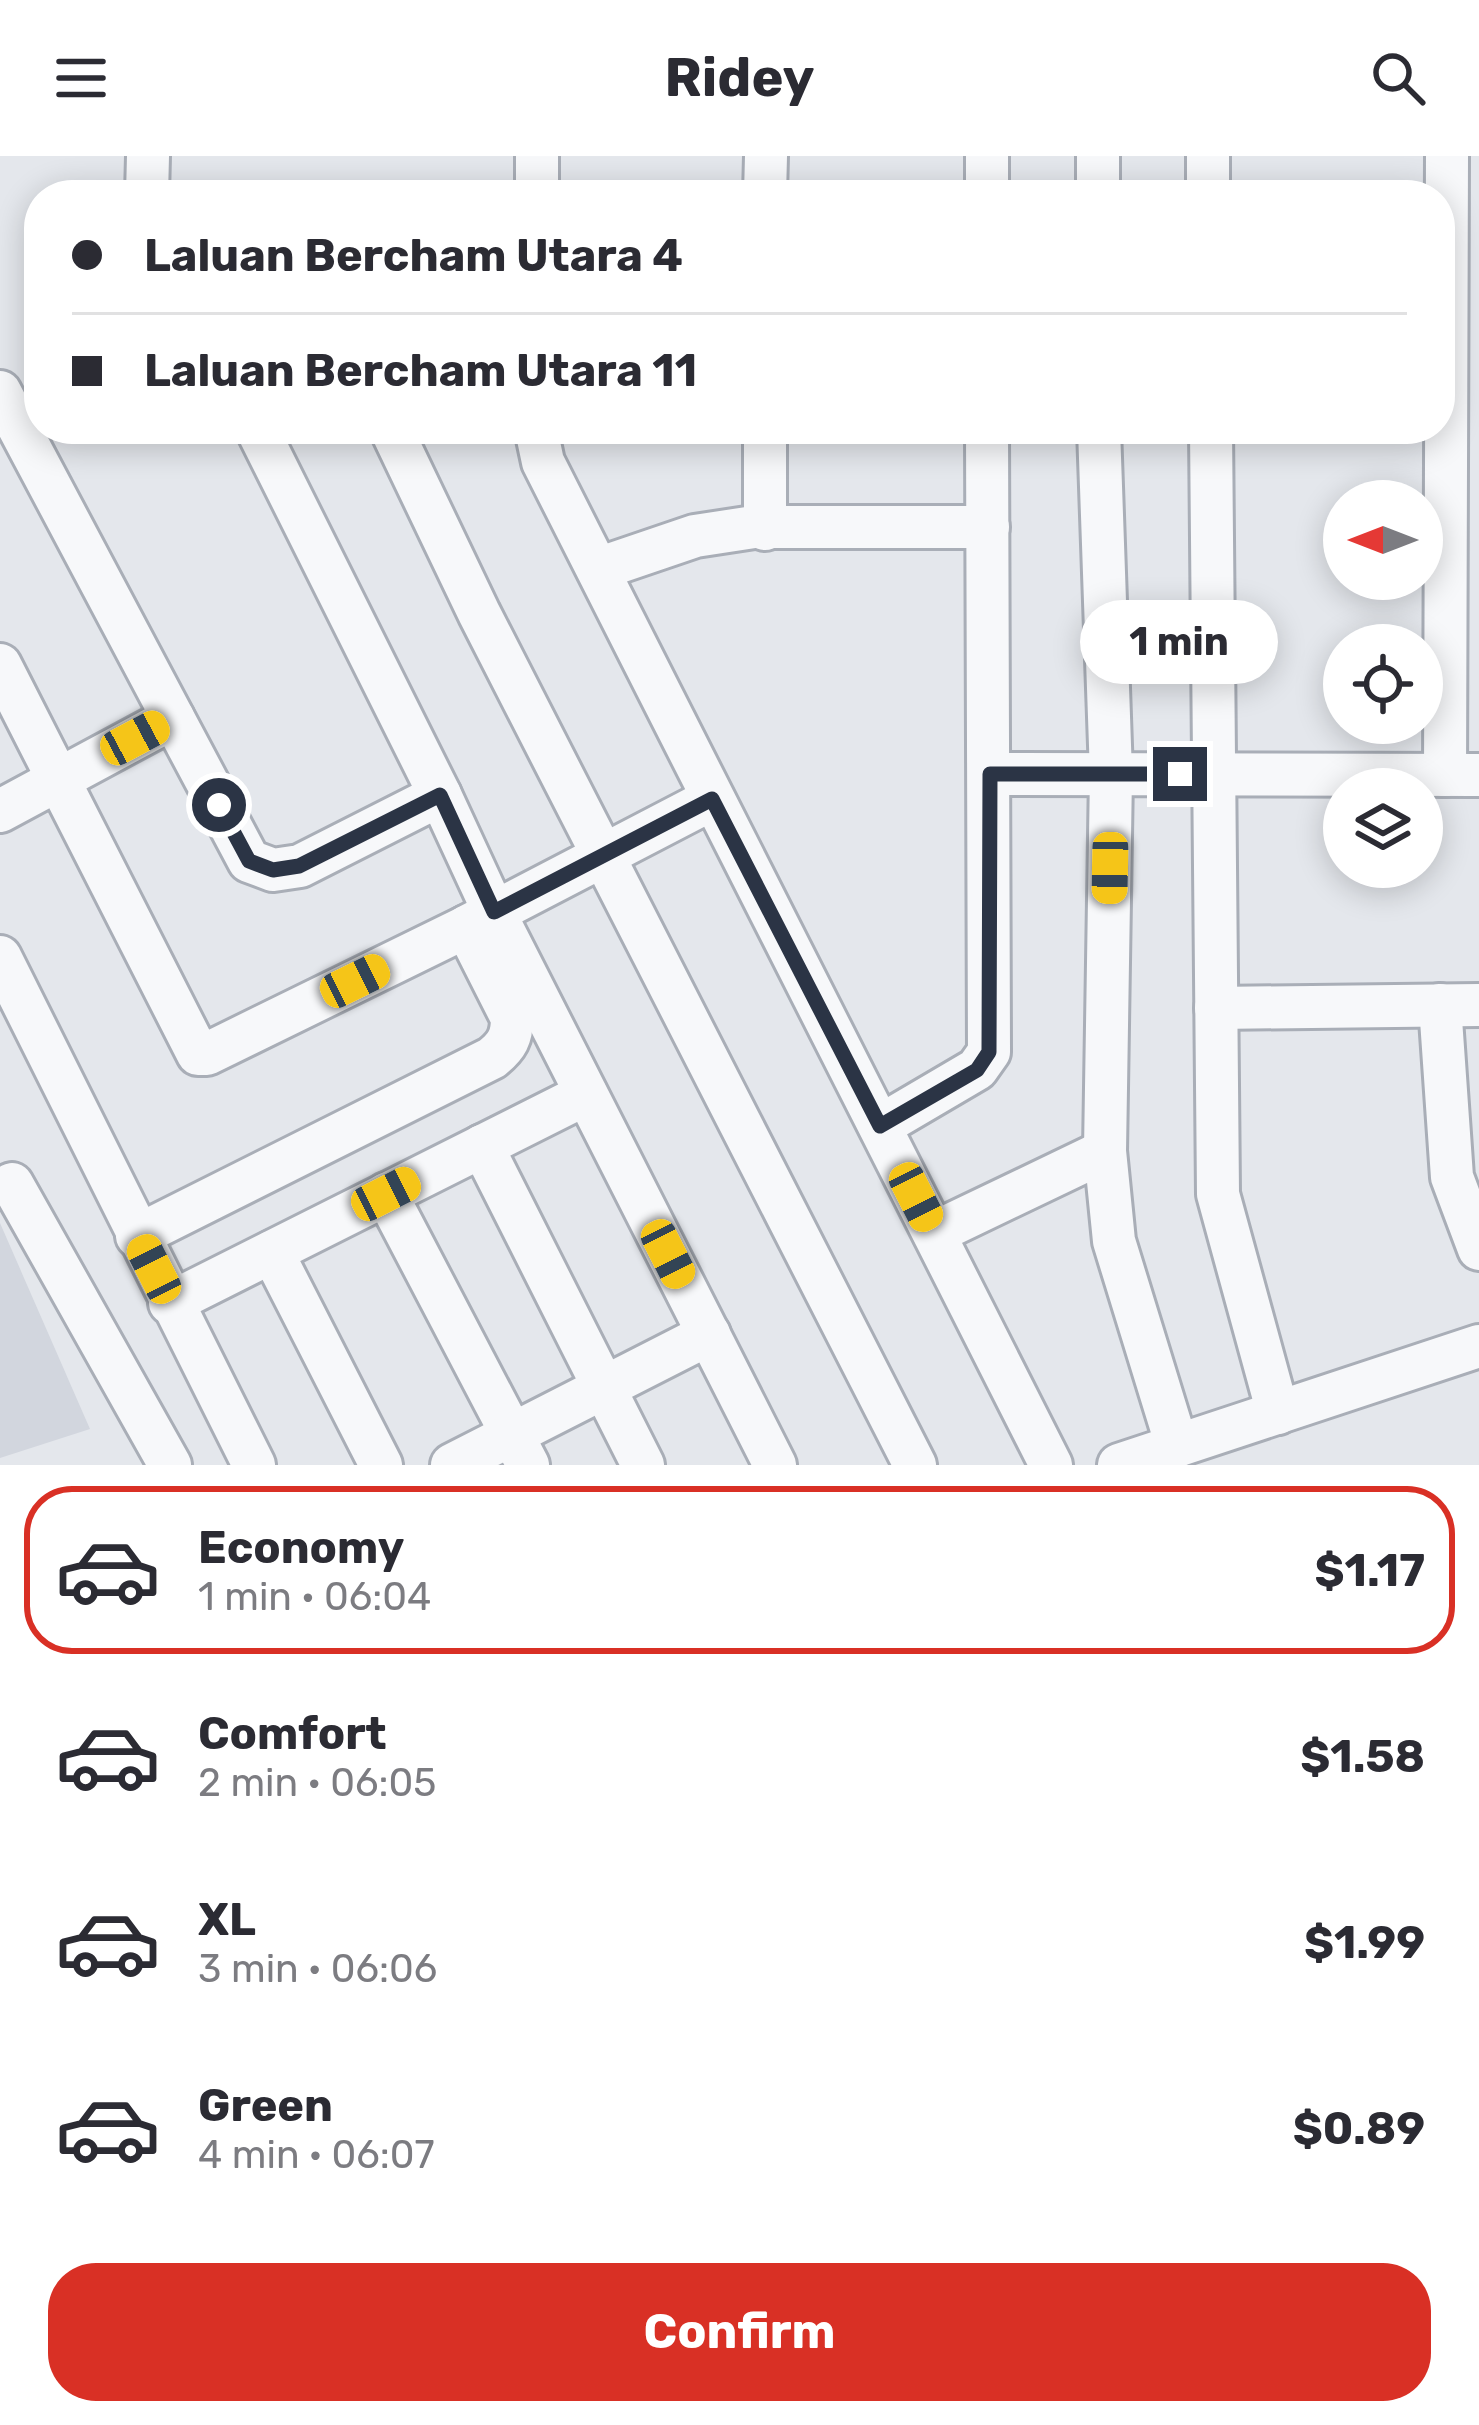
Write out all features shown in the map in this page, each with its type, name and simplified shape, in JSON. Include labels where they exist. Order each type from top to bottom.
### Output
[{"type":"street","points":[[4,411],[249,861],[273,870],[299,866],[440,795]]},
{"type":"street","points":[[137,1236],[492,1058],[506,1047],[512,1033],[512,1018],[440,795],[264,444]]},
{"type":"street","points":[[398,444],[479,613],[914,1465]]},
{"type":"street","points":[[539,444],[543,462],[1051,1465]]},
{"type":"street","points":[[765,444],[765,529]]},
{"type":"street","points":[[880,1126],[977,1070],[989,1052],[987,444]]},
{"type":"street","points":[[1100,444],[1111,774],[1105,1150],[1114,1241],[1177,1446]]},
{"type":"street","points":[[1210,444],[1218,1194],[1278,1413]]},
{"type":"street","points":[[990,774],[1462,775],[1455,444]]},
{"type":"street","points":[[598,569],[695,536],[765,529],[988,527]]},
{"type":"street","points":[[0,665],[198,1054],[207,1054],[480,920],[712,799]]},
{"type":"street","points":[[0,811],[173,718]]},
{"type":"street","points":[[480,920],[586,1094],[775,1465]]},
{"type":"street","points":[[0,957],[254,1465]]},
{"type":"street","points":[[1216,1008],[1459,1005],[1452,1177],[1479,1249]]},
{"type":"street","points":[[170,1303],[586,1094]]},
{"type":"street","points":[[482,1146],[643,1465]]},
{"type":"street","points":[[934,1233],[1105,1150]]},
{"type":"street","points":[[12,1184],[170,1465]]},
{"type":"street","points":[[386,1194],[520,1450]]},
{"type":"street","points":[[272,1252],[381,1465]]},
{"type":"street","points":[[452,1465],[520,1450],[603,1388],[709,1334]]},
{"type":"street","points":[[1119,1465],[1479,1346]]},
{"type":"shaded area","points":[[0,1223],[90,1429],[0,1458]]},
{"type":"route","points":[[219,805],[249,861],[273,870],[299,866],[440,795],[494,912],[712,799],[880,1126],[977,1070],[989,1052],[990,774],[1180,774]]}]
